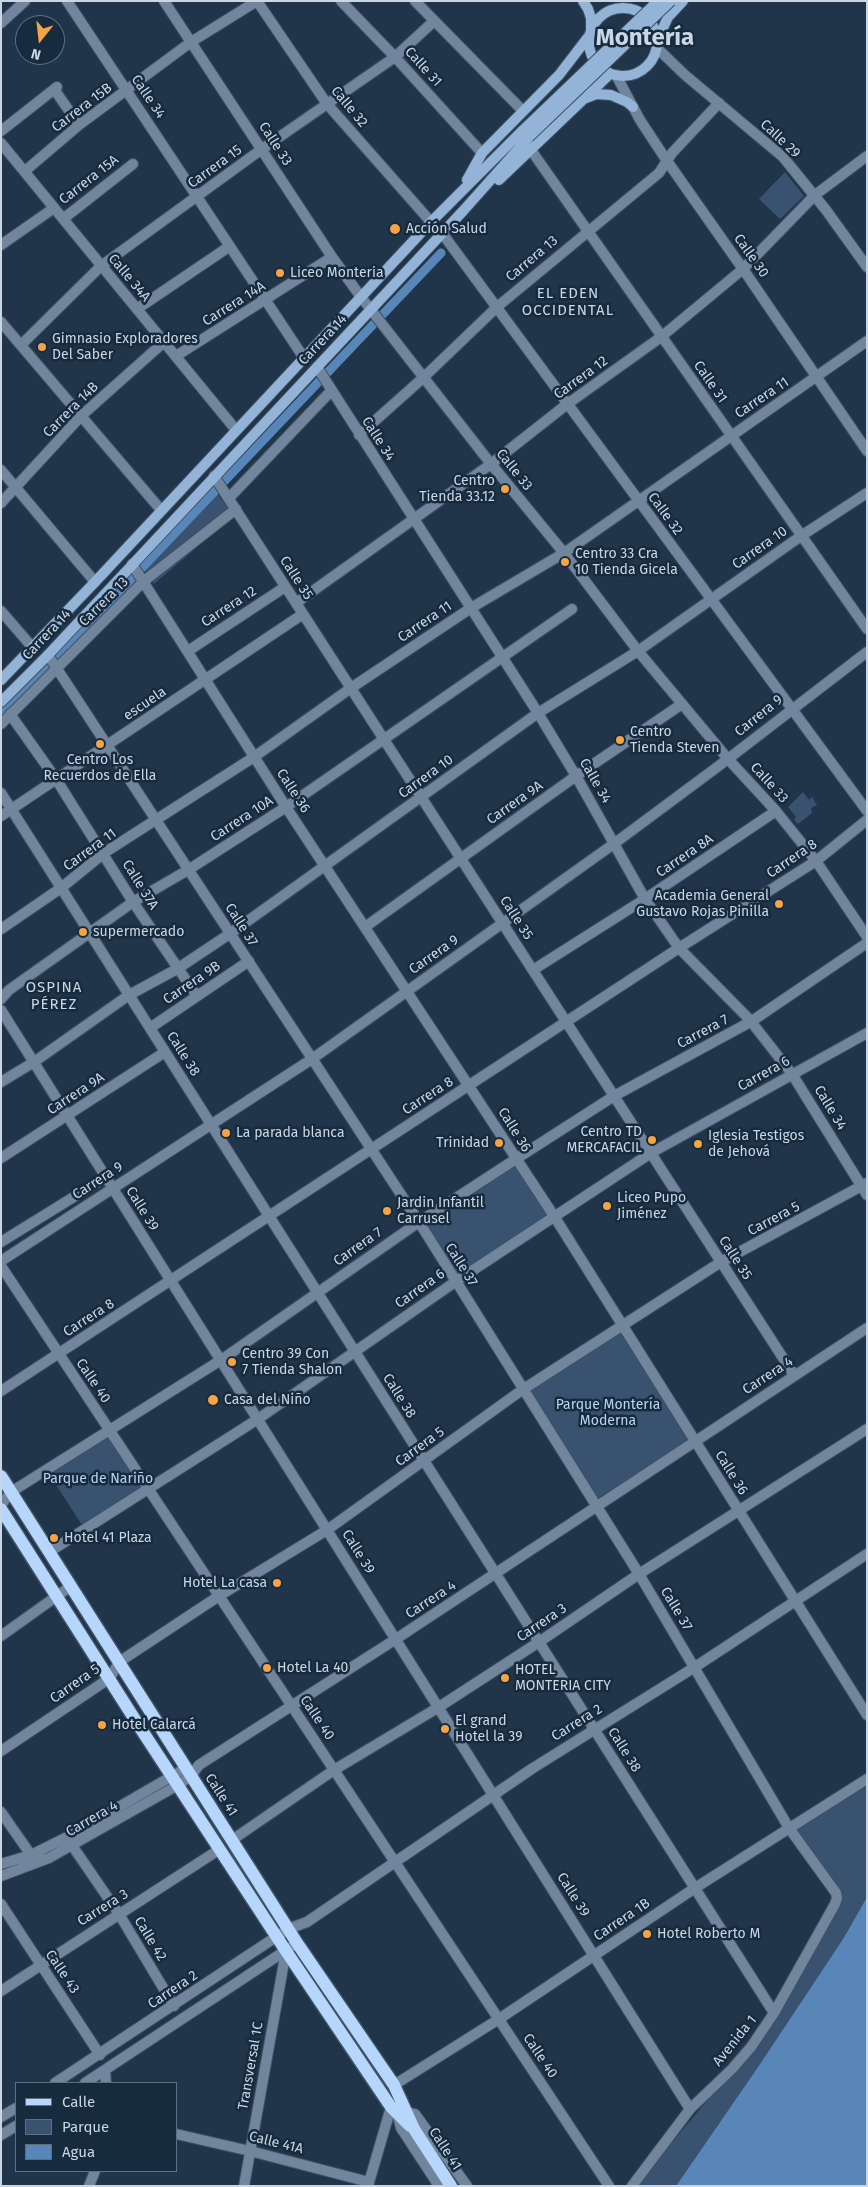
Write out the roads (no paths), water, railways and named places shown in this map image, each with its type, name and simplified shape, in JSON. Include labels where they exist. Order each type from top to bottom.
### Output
[{"type":"main road","points":[[582,1],[588,9],[591,18],[589,46],[596,62],[613,74],[625,76],[642,70],[654,56],[657,43],[668,18],[683,1]]},
{"type":"main road","points":[[609,1],[646,16],[652,23],[657,43]]},
{"type":"main road","points":[[462,191],[482,153],[522,110],[559,75],[602,14],[625,8],[638,1]]},
{"type":"main road","name":"Carrera 14","points":[[1,702],[53,663],[134,566],[373,312],[463,211],[526,134],[658,1]]},
{"type":"main road","name":"Carrera 14","points":[[1,680],[431,222],[462,191],[671,1]]},
{"type":"main road","points":[[463,211],[531,150],[582,99],[613,74]]},
{"type":"main road","points":[[582,99],[596,94],[611,95],[634,108]]},
{"type":"main road","name":"Calle 41","points":[[1,1476],[297,1943],[394,2086],[398,2111]]},
{"type":"main road","name":"Calle 41","points":[[1,1507],[175,1781],[286,1951],[398,2111],[414,2129],[451,2186]]},
{"type":"street","points":[[1,23],[26,1]]},
{"type":"street","name":"Calle 34","points":[[68,1],[304,358]]},
{"type":"street","name":"Calle 33","points":[[164,1],[332,257],[361,297],[491,464],[564,553],[638,651],[728,759],[776,811],[816,861],[867,937]]},
{"type":"street","name":"Carrera 15B","points":[[25,171],[79,124],[192,42],[257,1]]},
{"type":"street","name":"Calle 32","points":[[257,1],[327,104],[431,222]]},
{"type":"street","name":"Calle 31","points":[[341,1],[395,57],[482,153]]},
{"type":"street","points":[[415,1],[522,110]]},
{"type":"street","name":"Carrera 15","points":[[21,345],[101,266],[262,149],[395,57],[434,21]]},
{"type":"street","name":"Calle 29","points":[[657,43],[685,76],[783,157],[815,195],[867,267]]},
{"type":"street","name":"Calle 30","points":[[613,74],[667,161],[867,452]]},
{"type":"street","points":[[1,131],[55,88],[79,124]]},
{"type":"street","name":"Carrera 13","points":[[359,435],[424,377],[497,307],[659,173],[672,153],[719,103]]},
{"type":"street","name":"Calle 34A","points":[[1,143],[236,430]]},
{"type":"street","name":"Calle 31","points":[[531,150],[867,629]]},
{"type":"street","name":"Carrera 12","points":[[296,603],[491,464],[566,405],[661,337],[743,269],[815,195],[867,156]]},
{"type":"street","name":"Carrera 15A","points":[[63,219],[133,164]]},
{"type":"street","name":"Carrera 15A","points":[[1,245],[54,208]]},
{"type":"street","name":"Calle 32","points":[[442,233],[566,405],[867,811]]},
{"type":"street","points":[[137,309],[230,246]]},
{"type":"street","name":"Carrera 14A","points":[[176,356],[332,257]]},
{"type":"street","points":[[1,322],[161,510]]},
{"type":"street","name":"Carrera 11","points":[[1,929],[61,888],[104,854],[254,757],[351,688],[471,608],[564,553],[867,341]]},
{"type":"street","name":"Carrera 14B","points":[[1,503],[81,416],[164,342]]},
{"type":"street","name":"Calle 34","points":[[319,370],[538,713],[615,843],[645,899],[679,948],[752,1021],[792,1074],[865,1188]]},
{"type":"street","points":[[226,495],[329,388]]},
{"type":"street","points":[[1,470],[95,582]]},
{"type":"street","name":"Calle 35","points":[[216,479],[794,1375]]},
{"type":"street","name":"Carrera 10","points":[[1,1082],[34,1062],[130,996],[177,969],[230,933],[538,713],[638,651],[801,536],[867,493]]},
{"type":"street","name":"Carrera 13","points":[[1,724],[53,663],[143,580],[236,509]]},
{"type":"street","name":"Calle 36","points":[[134,566],[286,807],[408,990],[554,1216],[867,1715]]},
{"type":"street","name":"Carrera 12","points":[[188,651],[285,587]]},
{"type":"street","name":"Carrera 10A","points":[[1,999],[9,990],[133,902],[188,870],[286,807],[572,609]]},
{"type":"street","points":[[1,611],[33,648]]},
{"type":"street","name":"escuela","points":[[1,816],[303,614]]},
{"type":"street","name":"Carrera 9","points":[[1,1261],[312,1059],[615,843],[867,652]]},
{"type":"street","name":"Calle 37","points":[[53,663],[372,1149],[639,1574],[789,1828],[838,1898]]},
{"type":"street","name":"Carrera 9A","points":[[366,927],[576,776],[682,704]]},
{"type":"street","name":"Calle 37A","points":[[10,714],[56,779],[133,902],[197,996]]},
{"type":"street","name":"Calle 38","points":[[1,793],[774,2013]]},
{"type":"street","name":"Carrera 8A","points":[[533,970],[645,899],[776,811]]},
{"type":"street","name":"Carrera 8","points":[[1,1391],[679,948],[816,861],[867,820]]},
{"type":"street","name":"Carrera 7","points":[[1,1507],[11,1492],[221,1360],[418,1222],[614,1096],[752,1021],[867,943]]},
{"type":"street","name":"Carrera 9B","points":[[150,1028],[249,962]]},
{"type":"street","name":"Calle 39","points":[[1,1010],[690,2109]]},
{"type":"street","name":"Carrera 6","points":[[49,1552],[258,1419],[455,1282],[651,1153],[867,1033]]},
{"type":"street","name":"Carrera 9A","points":[[1,1158],[166,1052]]},
{"type":"street","name":"Carrera 9","points":[[1,1242],[106,1177]]},
{"type":"street","name":"Carrera 5","points":[[1,1751],[110,1678],[119,1662],[219,1596],[328,1530],[522,1390],[622,1324],[722,1262],[865,1188]]},
{"type":"street","name":"Calle 40","points":[[1,1266],[610,2186]]},
{"type":"street","name":"Carrera 4","points":[[1,1876],[28,1868],[175,1781],[396,1639],[694,1440],[867,1328]]},
{"type":"street","name":"Carrera 3","points":[[232,1840],[334,1770],[439,1707],[639,1574],[867,1429]]},
{"type":"street","name":"Carrera 2","points":[[57,2082],[288,1929],[307,1922],[594,1729],[695,1668],[867,1554]]},
{"type":"street","points":[[1,1636],[71,1586]]},
{"type":"street","name":"Carrera 1B","points":[[394,2086],[499,2019],[695,1888],[867,1779]]},
{"type":"street","points":[[1,1812],[31,1855]]},
{"type":"street","name":"Carrera 4","points":[[1,1864],[69,1842]]},
{"type":"street","name":"Calle 42","points":[[69,1842],[119,1914],[174,2006]]},
{"type":"street","name":"Carrera 3","points":[[1,1991],[220,1849]]},
{"type":"street","name":"Avenida 1","points":[[632,2186],[690,2109],[732,2069],[751,2047],[774,2013],[838,1898]]},
{"type":"street","name":"Calle 43","points":[[1,1904],[100,2055]]},
{"type":"street","points":[[87,2082],[286,1951],[297,1943],[307,1922]]},
{"type":"street","name":"Transversal 1C","points":[[244,2186],[286,1951]]},
{"type":"street","points":[[105,2071],[106,2082]]},
{"type":"street","points":[[1,2118],[15,2109]]},
{"type":"street","points":[[368,2184],[384,2126],[398,2111]]},
{"type":"street","points":[[398,2111],[401,2128],[439,2186]]},
{"type":"street","points":[[398,2111],[416,2114],[467,2186]]},
{"type":"street","points":[[384,2126],[401,2128]]},
{"type":"street","points":[[1,2135],[15,2127]]},
{"type":"street","name":"Calle 41A","points":[[178,2134],[250,2150],[368,2184]]},
{"type":"street","points":[[89,2186],[95,2172]]},
{"type":"water","points":[[867,1897],[867,2186],[676,2186],[843,1939]]},
{"type":"waterway","points":[[1,713],[45,670],[441,253]]},
{"type":"place","name":"Acción Salud","points":[[395,229]]},
{"type":"place","name":"Liceo Monteria","points":[[280,273]]},
{"type":"place","name":"Gimnasio Exploradores Del Saber","points":[[42,347]]},
{"type":"place","name":"Centro Tienda 33.12","points":[[505,489]]},
{"type":"place","name":"Centro 33 Cra 10 Tienda Gicela","points":[[565,562]]},
{"type":"place","name":"Centro Tienda Steven","points":[[620,740]]},
{"type":"place","name":"Centro Los Recuerdos de Ella","points":[[100,744]]},
{"type":"place","name":"Academia General Gustavo Rojas Pinilla","points":[[779,904]]},
{"type":"place","name":"supermercado","points":[[83,932]]},
{"type":"place","name":"La parada blanca","points":[[226,1133]]},
{"type":"place","name":"Centro TD MERCAFACIL","points":[[652,1140]]},
{"type":"place","name":"Trinidad","points":[[499,1143]]},
{"type":"place","name":"Iglesia Testigos de Jehová","points":[[698,1144]]},
{"type":"place","name":"Liceo Pupo Jiménez","points":[[607,1206]]},
{"type":"place","name":"Jardin Infantil Carrusel","points":[[387,1211]]},
{"type":"place","name":"Centro 39 Con 7 Tienda Shalon","points":[[232,1362]]},
{"type":"place","name":"Casa del Niño","points":[[213,1400]]},
{"type":"place","name":"Hotel 41 Plaza","points":[[54,1538]]},
{"type":"place","name":"Hotel La casa","points":[[277,1583]]},
{"type":"place","name":"Hotel La 40","points":[[267,1668]]},
{"type":"place","name":"HOTEL MONTERIA CITY","points":[[505,1678]]},
{"type":"place","name":"Hotel Calarcá","points":[[102,1725]]},
{"type":"place","name":"El grand Hotel la 39","points":[[445,1729]]},
{"type":"place","name":"Hotel Roberto M","points":[[647,1934]]},
{"type":"district","name":"Montería","points":[[645,38]]},
{"type":"district","name":"EL EDEN OCCIDENTAL","points":[[568,302]]},
{"type":"district","name":"OSPINA PÉREZ","points":[[54,996]]},
{"type":"park label","name":"Parque Montería Moderna","points":[[608,1414]]},
{"type":"park label","name":"Parque de Nariño","points":[[98,1479]]}]
